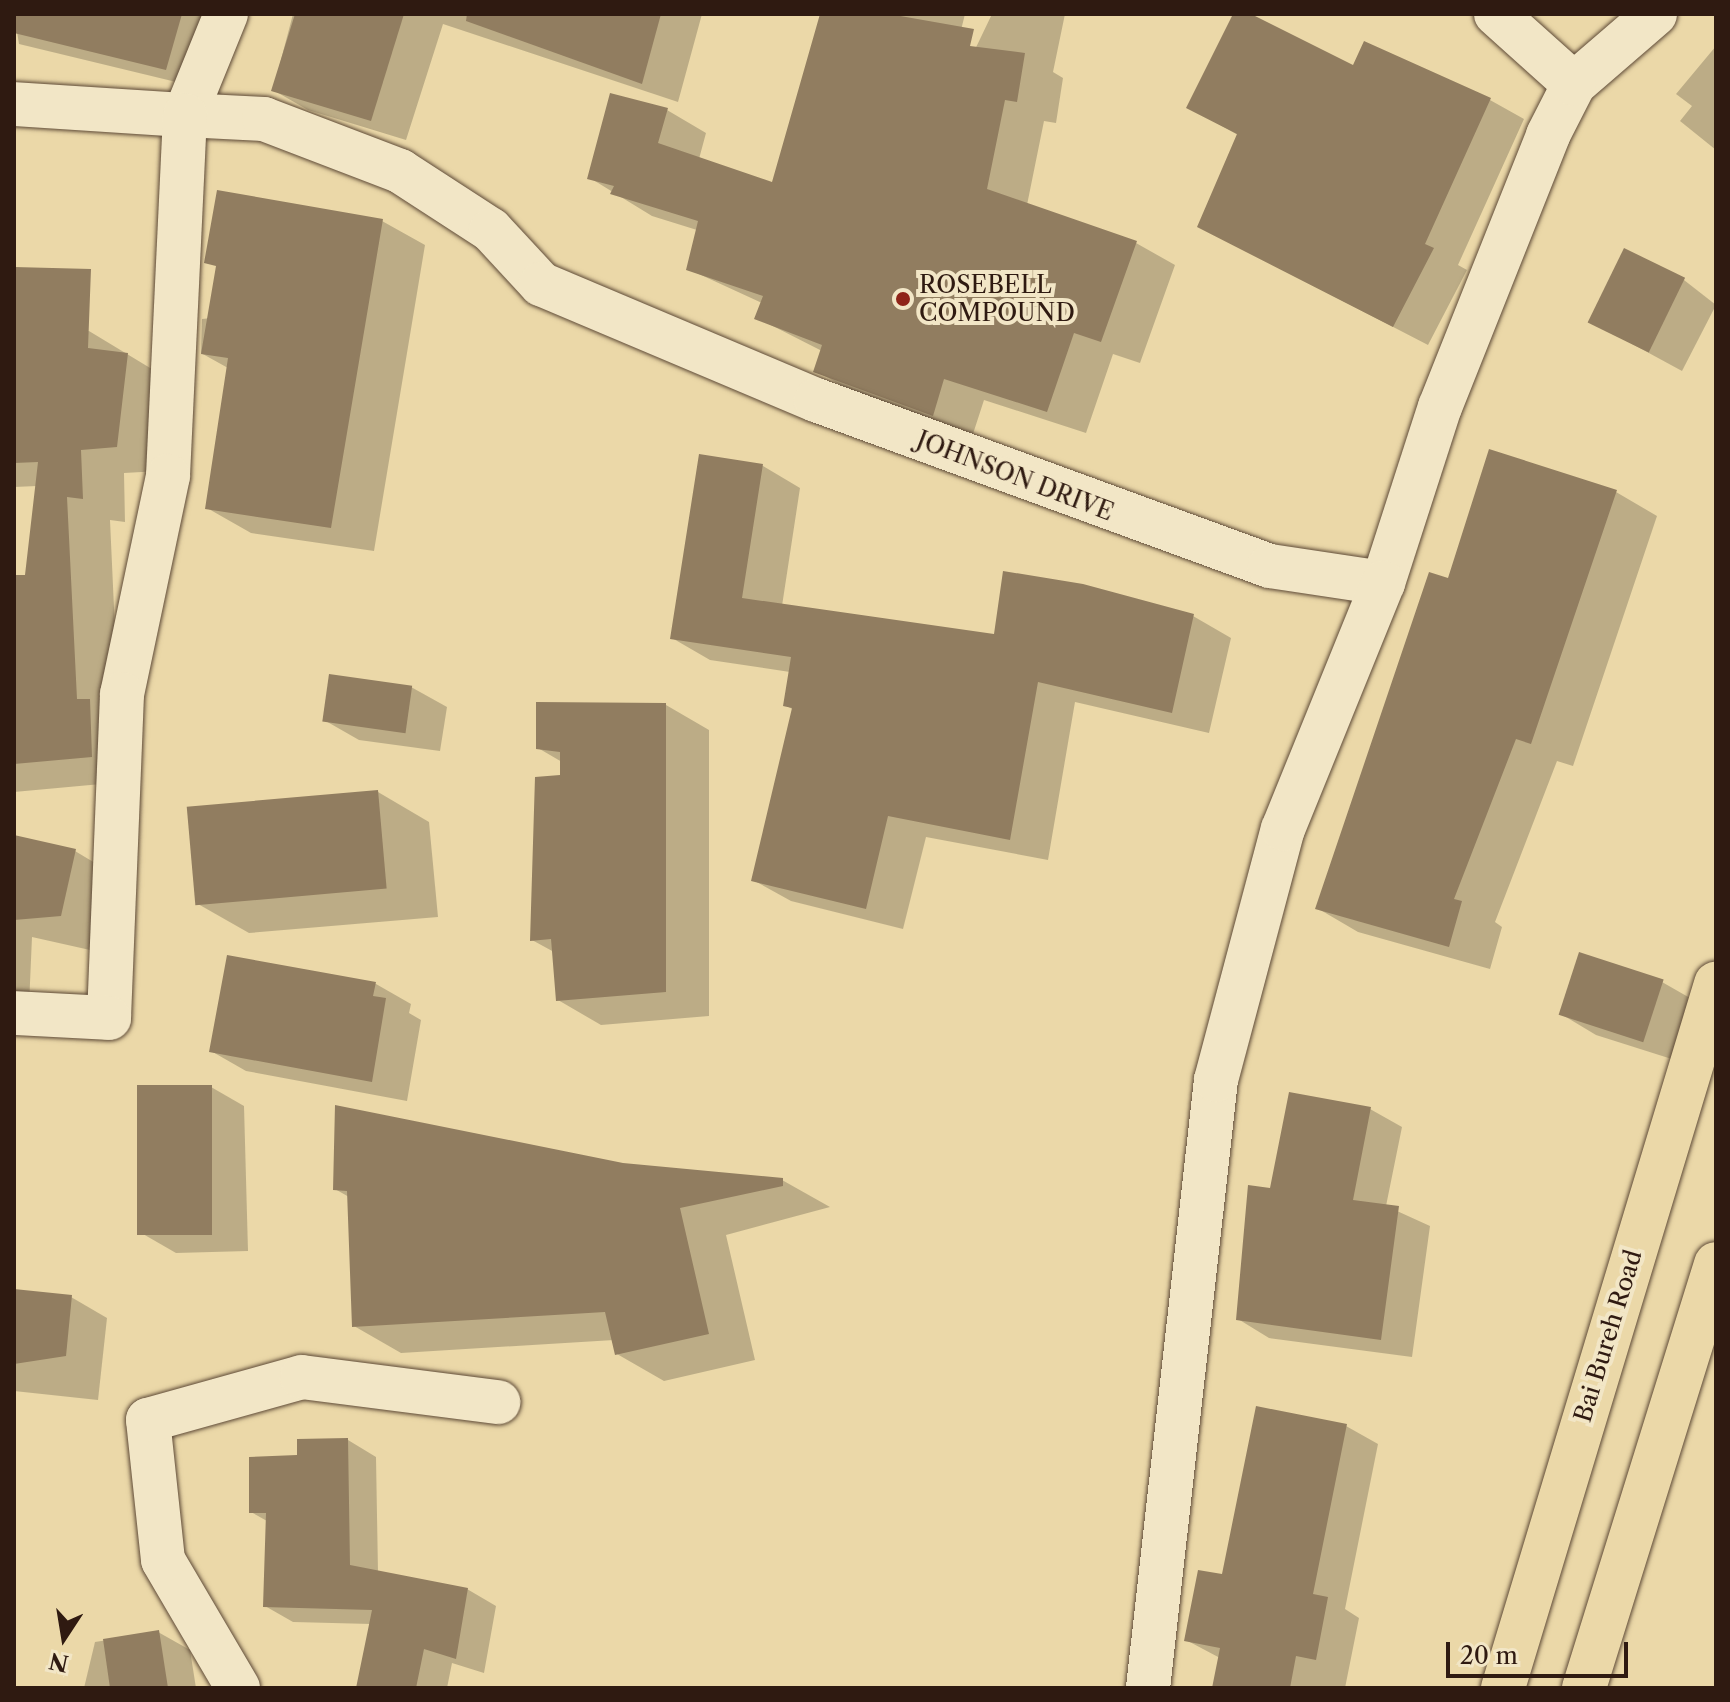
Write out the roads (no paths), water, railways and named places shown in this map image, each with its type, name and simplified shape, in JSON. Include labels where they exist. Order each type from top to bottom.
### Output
[{"type":"highway","name":"Bai Bureh Road","points":[[1503,1688],[1716,984]]},
{"type":"highway","points":[[1584,1688],[1716,1264]]},
{"type":"street","points":[[14,1013],[109,1018],[122,694],[168,476],[185,115],[226,14]]},
{"type":"street","points":[[1496,14],[1574,84]]},
{"type":"street","points":[[1148,1688],[1216,1080],[1283,829],[1383,583],[1440,407],[1574,84],[1655,14]]},
{"type":"street","name":"JOHNSON DRIVE","points":[[14,104],[264,119],[400,171],[491,230],[541,284],[816,400],[1270,566],[1383,583]]},
{"type":"street","points":[[238,1688],[163,1560],[148,1420],[302,1377],[498,1402]]},
{"type":"place","name":"ROSEBELL COMPOUND","points":[[903,299]]}]
